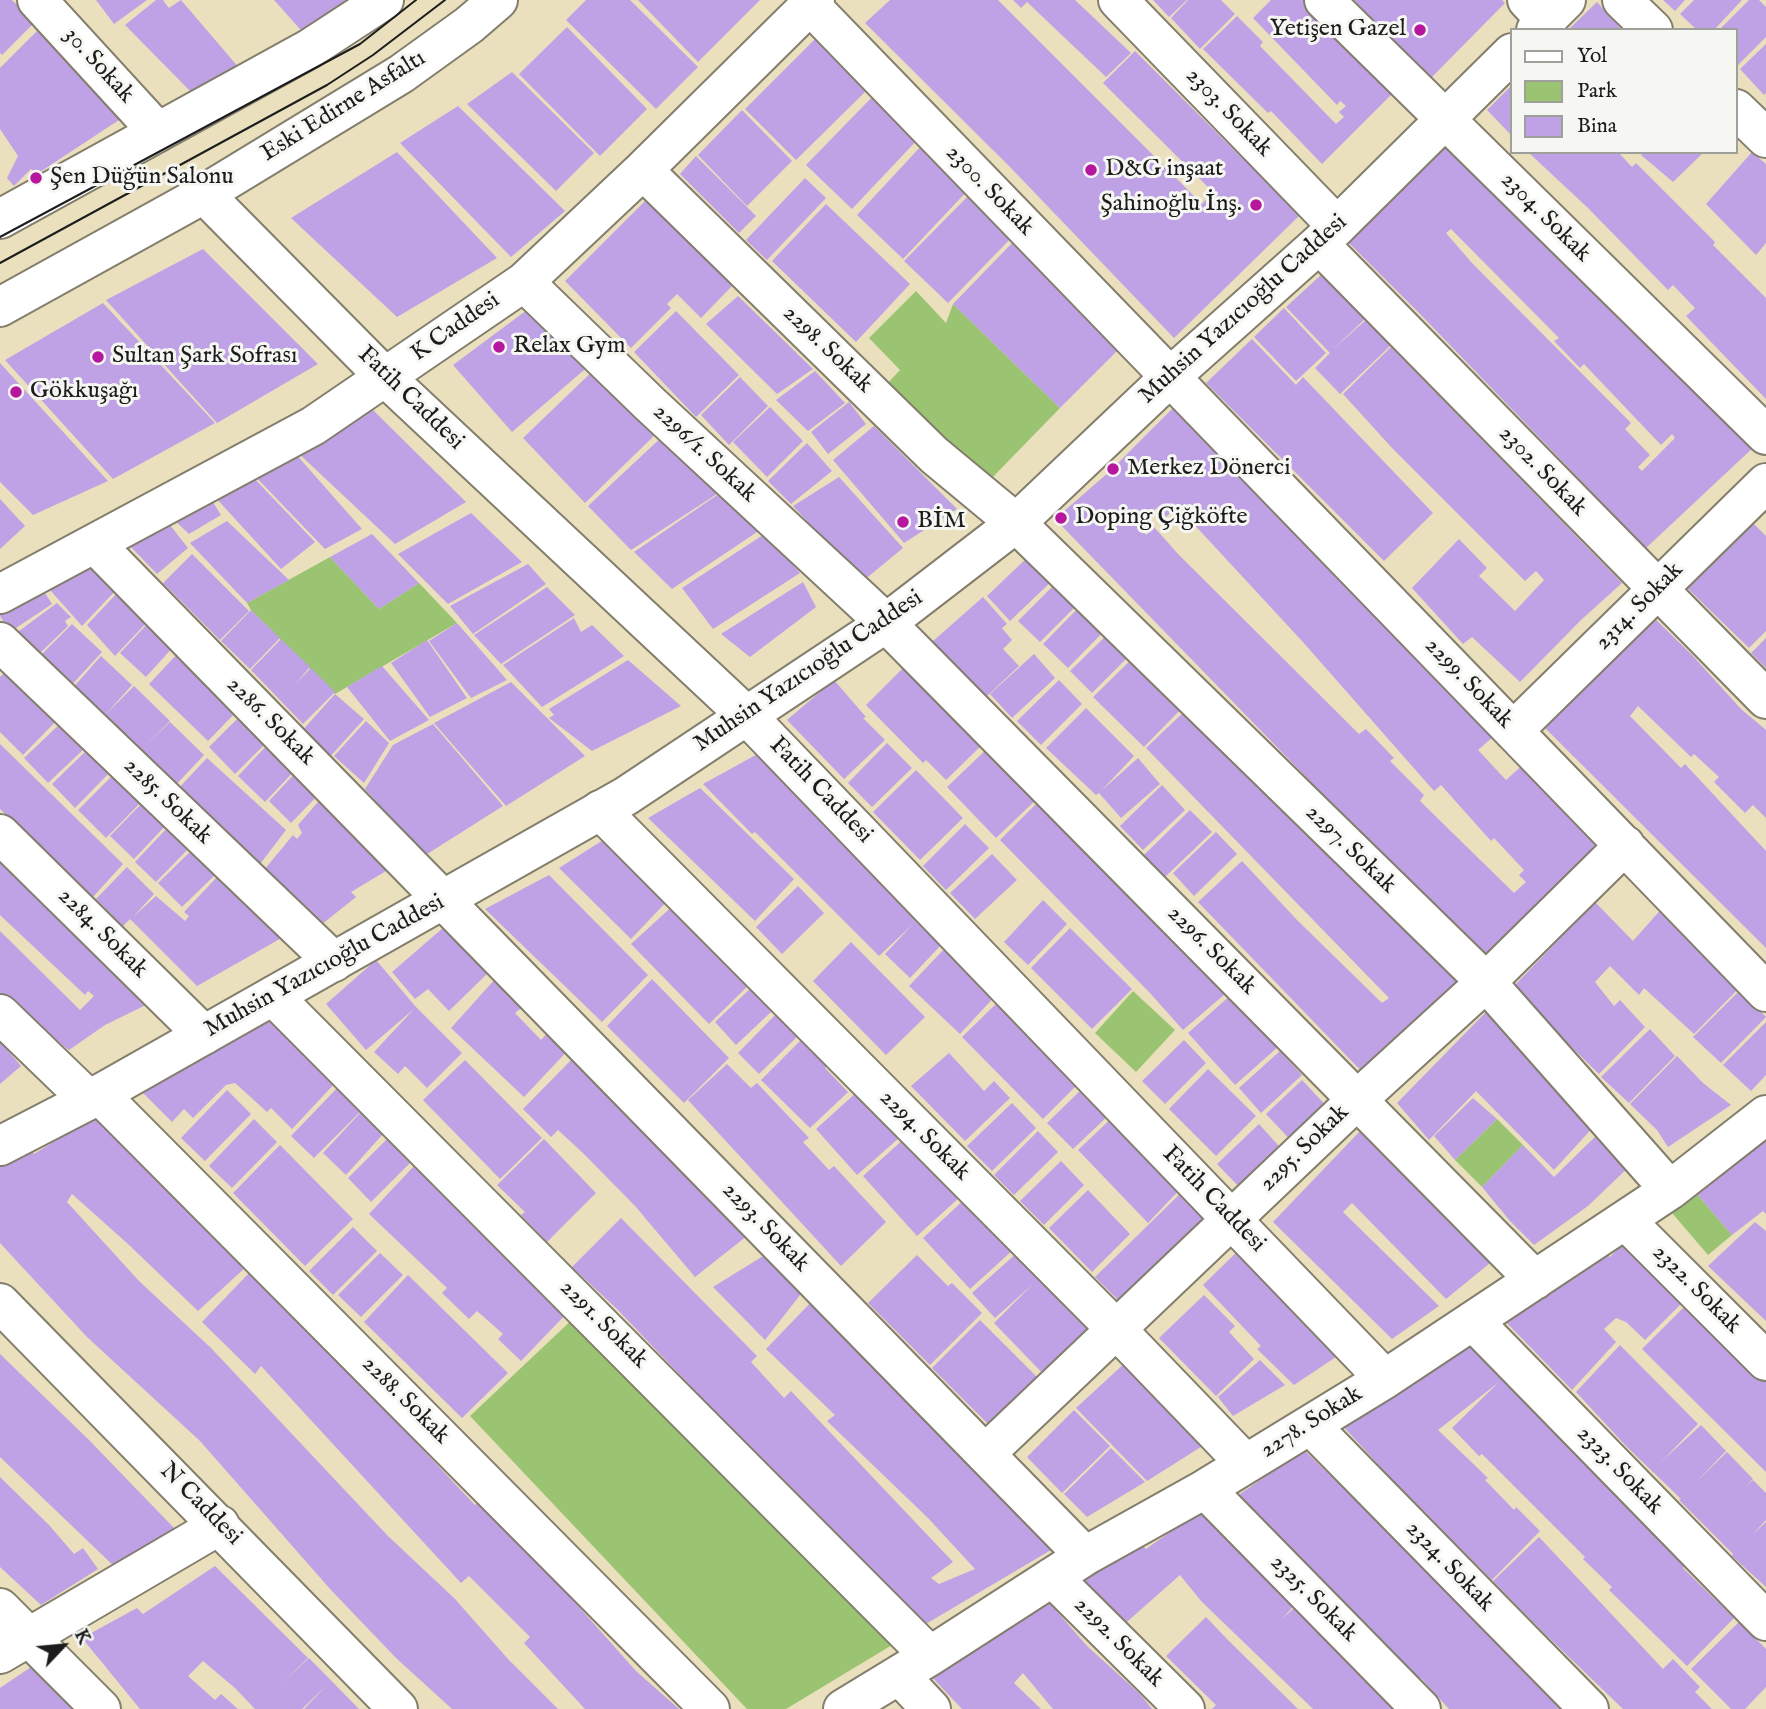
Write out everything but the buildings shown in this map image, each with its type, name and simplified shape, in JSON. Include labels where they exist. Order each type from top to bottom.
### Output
[{"type":"street","name":"30. Sokak","points":[[37,0],[158,132]]},
{"type":"street","name":"Eski Edirne Asfaltı","points":[[0,307],[204,194],[401,74],[469,25],[498,0]]},
{"type":"street","name":"2303. Sokak","points":[[1118,0],[1328,235]]},
{"type":"street","name":"2304. Sokak","points":[[1324,0],[1766,435]]},
{"type":"street","points":[[1622,0],[1651,28]]},
{"type":"street","points":[[0,219],[309,49],[375,2]]},
{"type":"street","name":"K Caddesi","points":[[0,594],[313,426],[524,282],[643,170],[812,2]]},
{"type":"street","name":"2300. Sokak","points":[[812,2],[1170,377]]},
{"type":"street","name":"Muhsin Yazıcıoğlu Caddesi","points":[[0,1146],[94,1097],[600,810],[886,623],[1016,523],[1170,377],[1328,235],[1510,55]]},
{"type":"street","points":[[1738,111],[1766,138]]},
{"type":"street","name":"2298. Sokak","points":[[643,170],[934,455],[1016,523]]},
{"type":"street","name":"Fatih Caddesi","points":[[204,194],[385,377],[747,716],[1385,1378]]},
{"type":"street","name":"2302. Sokak","points":[[1328,235],[1658,589],[1766,699]]},
{"type":"street","name":"2296/1. Sokak","points":[[524,282],[651,405],[886,623]]},
{"type":"street","name":"2299. Sokak","points":[[1170,377],[1766,992]]},
{"type":"street","name":"2314. Sokak","points":[[1513,731],[1766,483]]},
{"type":"street","name":"2297. Sokak","points":[[1016,523],[1486,982],[1670,1191]]},
{"type":"street","name":"2286. Sokak","points":[[95,544],[445,900]]},
{"type":"street","name":"2296. Sokak","points":[[886,623],[1535,1280]]},
{"type":"street","name":"2285. Sokak","points":[[0,642],[334,962]]},
{"type":"street","name":"2294. Sokak","points":[[600,810],[1116,1329],[1246,1464]]},
{"type":"street","name":"2284. Sokak","points":[[0,834],[204,1035]]},
{"type":"street","name":"2295. Sokak","points":[[985,1454],[1358,1099],[1486,982],[1625,845]]},
{"type":"street","name":"2293. Sokak","points":[[445,900],[1085,1556]]},
{"type":"street","name":"2291. Sokak","points":[[273,996],[915,1666],[931,1709]]},
{"type":"street","name":"2288. Sokak","points":[[0,1014],[94,1097],[710,1709]]},
{"type":"street","name":"2278. Sokak","points":[[843,1709],[915,1666],[1085,1556],[1205,1489],[1385,1378],[1670,1191],[1766,1115]]},
{"type":"street","name":"2322. Sokak","points":[[1625,1220],[1766,1361]]},
{"type":"street","name":"N Caddesi","points":[[0,1303],[398,1709]]},
{"type":"street","name":"2323. Sokak","points":[[1473,1321],[1766,1621]]},
{"type":"street","name":"2324. Sokak","points":[[1310,1424],[1589,1709]]},
{"type":"street","name":"2325. Sokak","points":[[1205,1489],[1422,1709]]},
{"type":"street","points":[[15,1646],[220,1525]]},
{"type":"street","name":"2292. Sokak","points":[[1052,1577],[1185,1709]]},
{"type":"street","points":[[0,1608],[15,1646],[101,1709]]},
{"type":"green space","points":[[916,291],[946,323],[953,304],[1060,408],[987,483],[887,384],[900,370],[869,338]]},
{"type":"green space","points":[[330,557],[379,609],[419,583],[457,623],[335,694],[247,603]]},
{"type":"green space","points":[[1133,991],[1175,1030],[1136,1072],[1095,1033]]},
{"type":"green space","points":[[1497,1119],[1523,1145],[1482,1187],[1455,1160]]},
{"type":"green space","points":[[1691,1187],[1732,1235],[1708,1255],[1667,1207]]},
{"type":"green space","points":[[576,1316],[897,1642],[786,1709],[747,1709],[470,1416]]},
{"type":"tram line","points":[[0,237],[360,44],[416,0]]},
{"type":"tram line","points":[[0,263],[327,85],[373,55],[445,0]]},
{"type":"place","name":"Yetişen Gazel","points":[[1420,30]]},
{"type":"place","name":"D&G inşaat","points":[[1091,170]]},
{"type":"place","name":"Şen Düğün Salonu","points":[[36,178]]},
{"type":"place","name":"Şahinoğlu İnş.","points":[[1256,205]]},
{"type":"place","name":"Relax Gym","points":[[499,347]]},
{"type":"place","name":"Sultan Şark Sofrası","points":[[98,357]]},
{"type":"place","name":"Gökkuşağı","points":[[16,392]]},
{"type":"place","name":"Merkez Dönerci","points":[[1113,469]]},
{"type":"place","name":"Doping Çiğköfte","points":[[1061,518]]},
{"type":"place","name":"BİM","points":[[903,522]]}]
